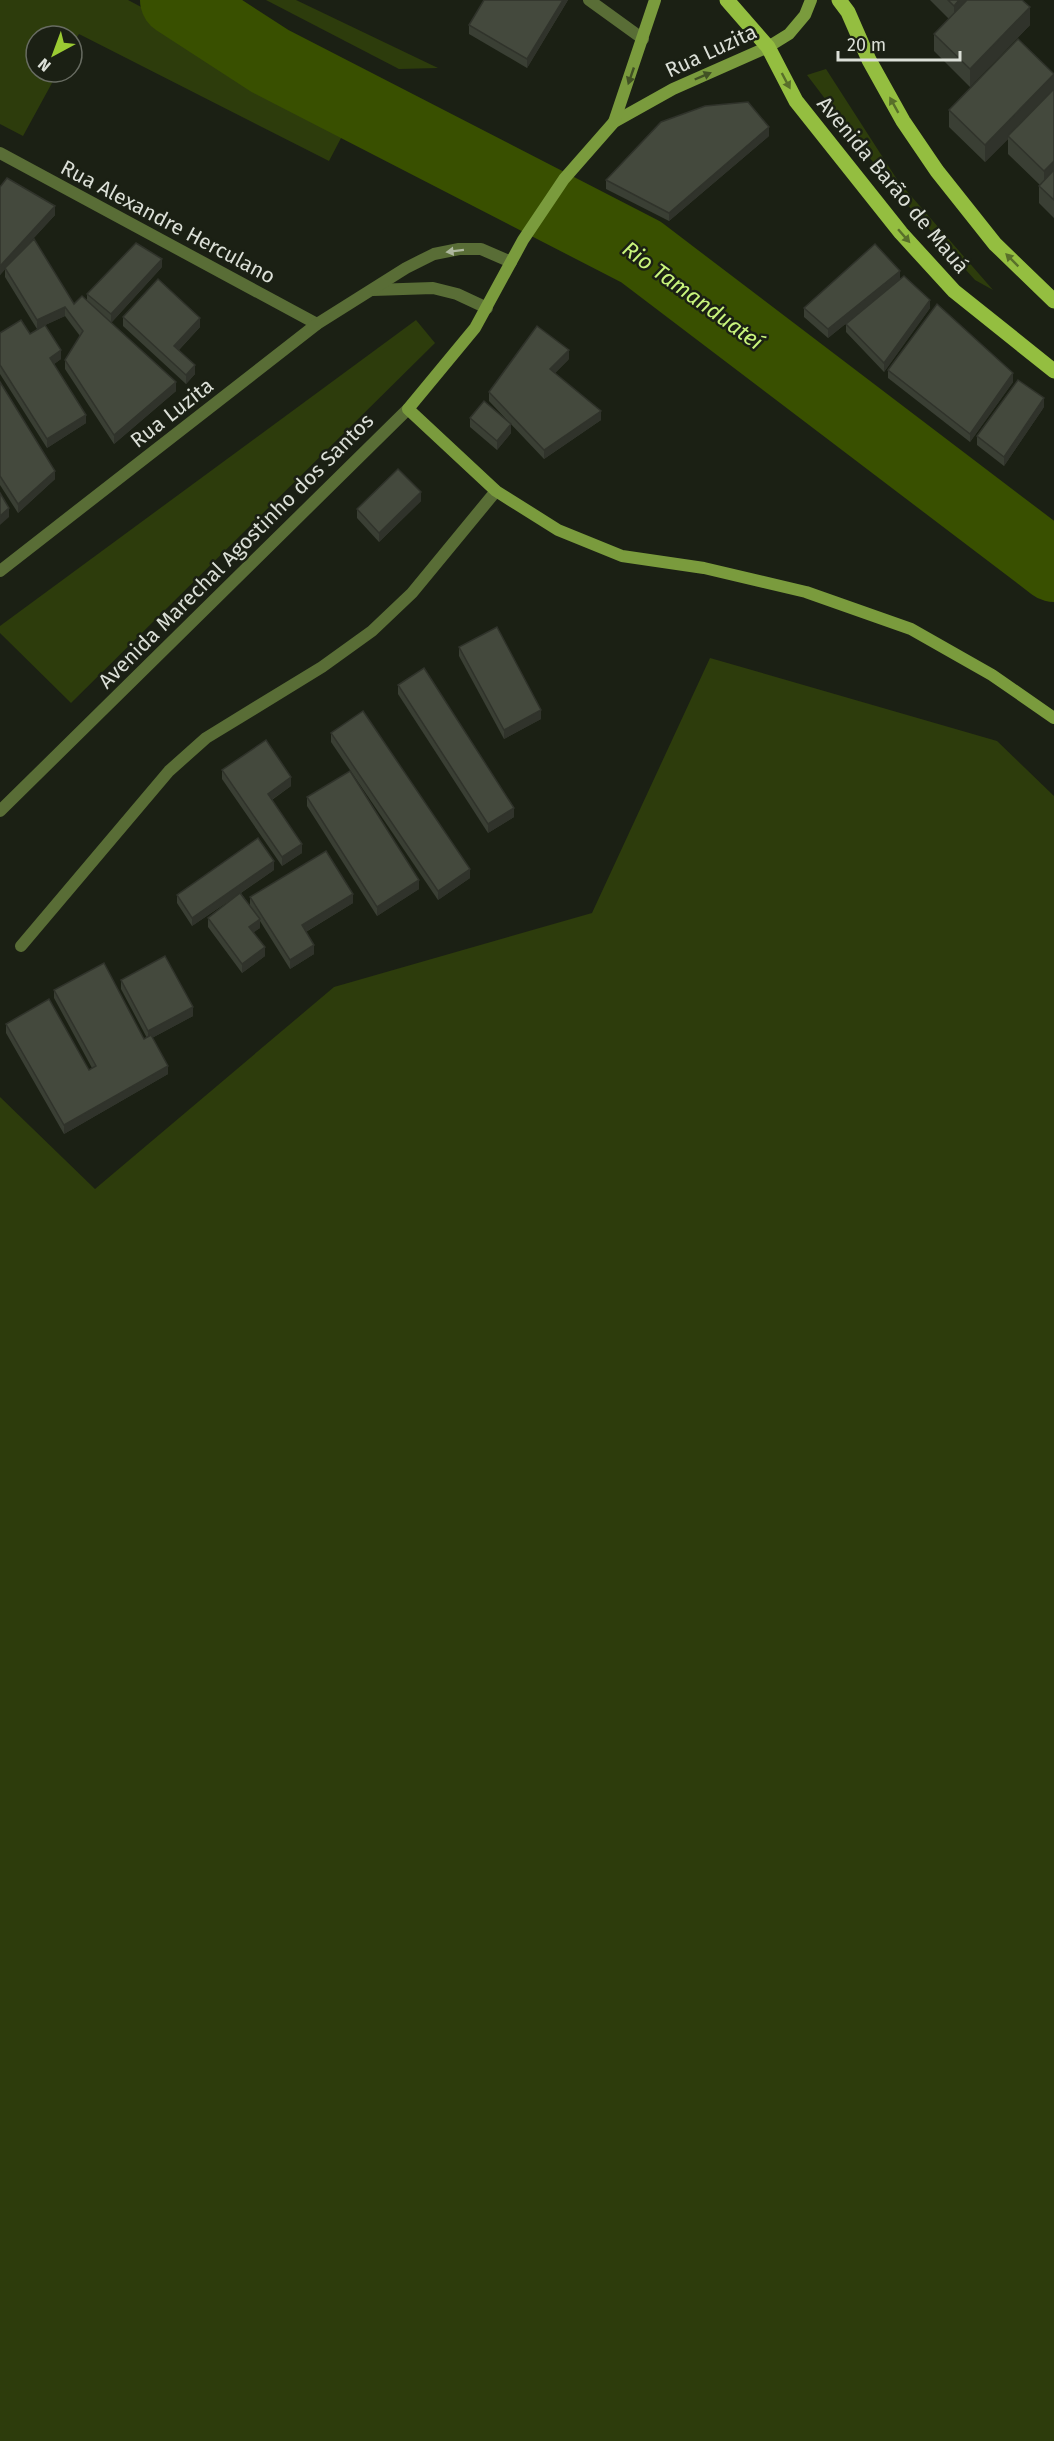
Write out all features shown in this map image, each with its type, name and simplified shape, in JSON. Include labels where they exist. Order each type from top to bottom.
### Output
[{"type":"main road","name":"Avenida Barão de Mauá","points":[[727,0],[768,47],[796,101],[901,233],[954,291],[1054,371]]},
{"type":"main road","name":"Avenida Barão de Mauá","points":[[839,0],[848,12],[869,60],[903,121],[938,171],[995,244],[1054,301]]},
{"type":"street","points":[[589,0],[643,39]]},
{"type":"street","name":"Rua Luzita","points":[[615,123],[655,0]]},
{"type":"street","name":"Rua Luzita","points":[[372,290],[433,288],[457,294],[487,308],[523,240],[564,179],[615,123],[673,89],[768,47],[789,34],[805,15],[811,0]]},
{"type":"street","name":"Rua Alexandre Herculano","points":[[0,153],[317,324]]},
{"type":"street","name":"Rua Luzita","points":[[0,571],[317,324],[406,268],[434,254],[459,249],[480,249],[511,262]]},
{"type":"street","name":"Avenida Marechal Agostinho dos Santos","points":[[0,811],[408,409],[463,344],[487,308]]},
{"type":"street","points":[[408,409],[496,491],[558,530],[622,556],[704,568],[806,592],[911,629],[992,675],[1054,718]]},
{"type":"street","points":[[21,946],[169,771],[206,738],[322,667],[372,631],[412,593],[496,491]]},
{"type":"green space","points":[[0,0],[128,0],[351,119],[329,161],[84,37],[84,24],[24,24],[24,84],[51,84],[23,136],[0,124]]},
{"type":"green space","points":[[266,0],[296,0],[438,68],[399,69]]},
{"type":"green space","points":[[826,69],[898,181],[993,290],[975,280],[895,191],[807,75]]},
{"type":"green space","points":[[416,320],[435,343],[71,703],[0,633],[0,626]]},
{"type":"green space","points":[[710,658],[997,741],[1054,796],[1054,2441],[0,2441],[0,1097],[95,1189],[334,987],[592,913]]},
{"type":"building","points":[[484,0],[563,0],[527,59],[469,25]]},
{"type":"building","points":[[948,0],[959,0],[954,6]]},
{"type":"building","points":[[967,0],[1022,0],[1030,7],[970,69],[934,34]]},
{"type":"building","points":[[1018,39],[1054,74],[985,145],[949,110]]},
{"type":"building","points":[[1054,89],[1054,161],[1044,171],[1008,136]]},
{"type":"building","points":[[748,102],[769,127],[669,213],[606,180],[661,122],[705,106]]},
{"type":"building","points":[[1054,170],[1054,200],[1039,186]]},
{"type":"building","points":[[7,178],[55,206],[0,266],[0,187]]},
{"type":"building","points":[[34,239],[74,304],[82,296],[176,382],[114,435],[65,360],[83,331],[65,307],[37,320],[5,268]]},
{"type":"building","points":[[136,243],[162,259],[111,314],[87,294]]},
{"type":"building","points":[[875,244],[900,271],[828,329],[804,308]]},
{"type":"building","points":[[904,276],[930,300],[884,363],[846,324]]},
{"type":"building","points":[[158,279],[200,318],[174,346],[195,365],[186,375],[123,317]]},
{"type":"building","points":[[937,304],[1013,373],[970,434],[888,370]]},
{"type":"building","points":[[21,320],[30,334],[45,325],[61,350],[50,358],[86,415],[47,439],[0,365],[0,333]]},
{"type":"building","points":[[537,326],[569,350],[550,369],[601,411],[544,450],[489,392]]},
{"type":"building","points":[[1018,380],[1044,398],[1004,457],[977,436]]},
{"type":"building","points":[[0,382],[55,471],[18,504],[0,476]]},
{"type":"building","points":[[484,401],[511,424],[497,441],[470,418]]},
{"type":"building","points":[[398,469],[421,492],[379,533],[357,509]]},
{"type":"building","points":[[0,493],[9,508],[0,516]]},
{"type":"building","points":[[497,627],[541,710],[504,730],[459,647]]},
{"type":"building","points":[[424,668],[514,808],[488,824],[398,685]]},
{"type":"building","points":[[363,711],[470,869],[438,891],[331,733]]},
{"type":"building","points":[[266,740],[291,777],[268,794],[302,844],[282,857],[222,770]]},
{"type":"building","points":[[350,771],[419,880],[377,907],[307,797]]},
{"type":"building","points":[[258,838],[274,861],[192,918],[177,895]]},
{"type":"building","points":[[326,851],[353,894],[302,925],[314,945],[290,960],[250,897]]},
{"type":"building","points":[[240,893],[260,919],[249,927],[265,947],[242,964],[208,918]]},
{"type":"building","points":[[165,956],[193,1007],[148,1031],[121,980]]},
{"type":"building","points":[[104,963],[144,1039],[151,1035],[168,1066],[64,1125],[6,1024],[49,999],[89,1070],[96,1066],[54,990]]},
{"type":"waterway","name":"Rio Tamanduateí","points":[[176,0],[270,61],[641,252],[1054,566]]}]
